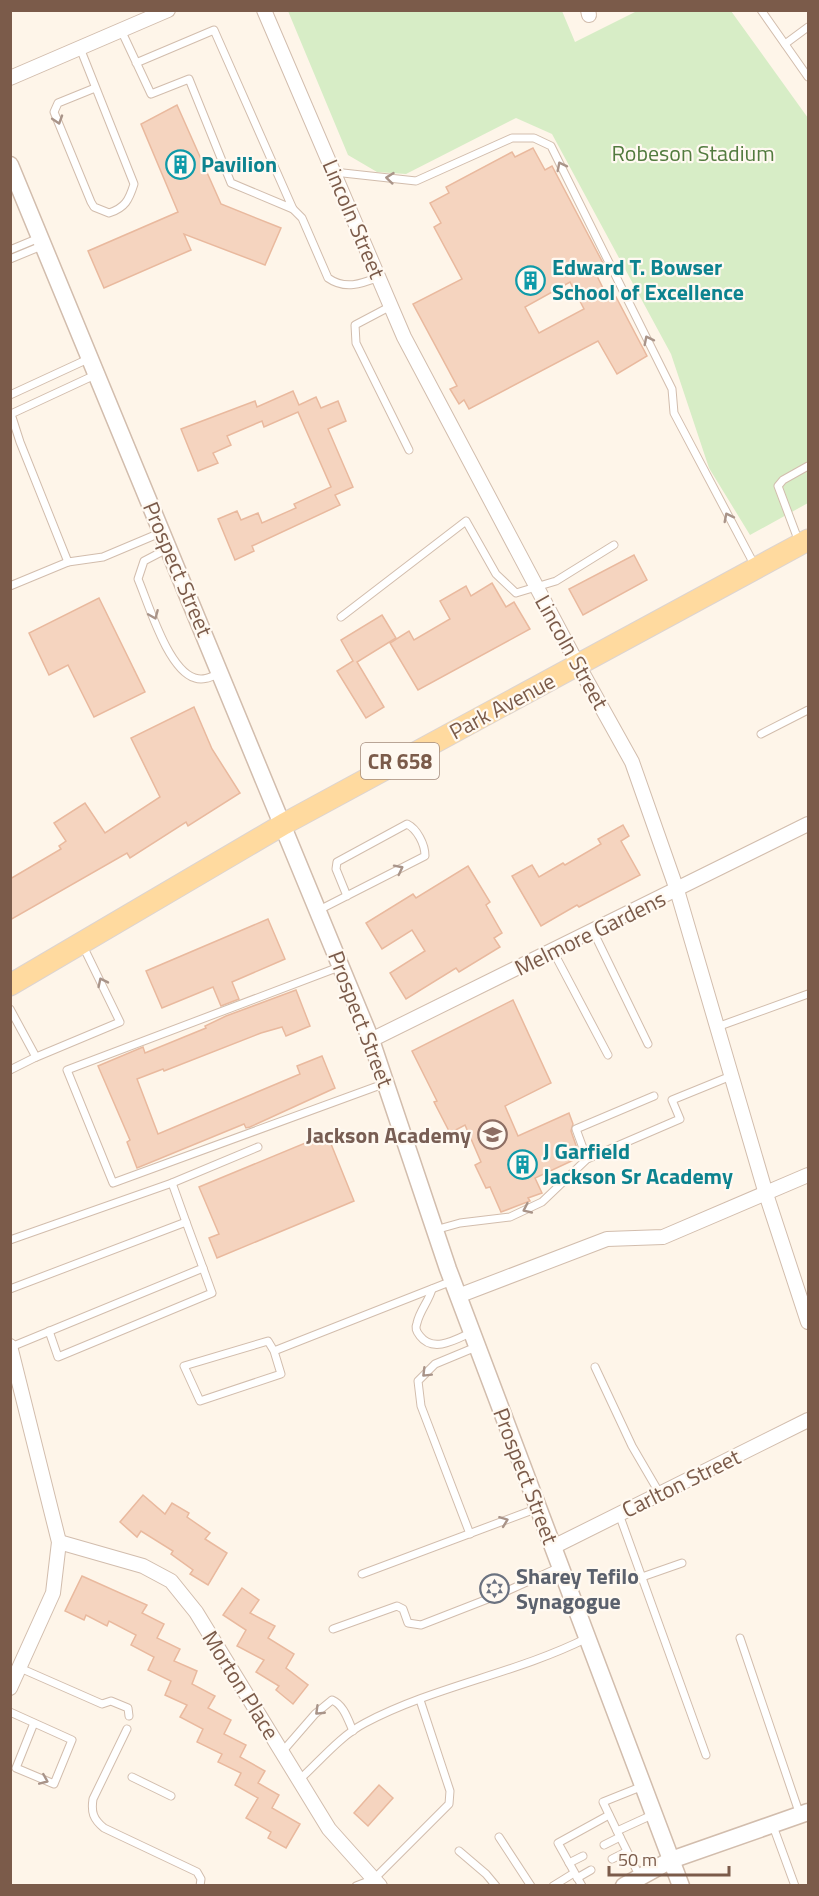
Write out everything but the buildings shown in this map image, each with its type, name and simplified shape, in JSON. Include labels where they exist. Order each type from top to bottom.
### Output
[{"type":"main road","name":"Park Avenue","points":[[10,985],[284,824],[804,542]]},
{"type":"street","points":[[10,78],[168,10]]},
{"type":"street","name":"Lincoln Street","points":[[264,10],[404,337],[632,762],[677,890],[766,1194],[808,1322]]},
{"type":"street","name":"Prospect Street","points":[[10,165],[222,673],[371,1040],[455,1288],[681,1886]]},
{"type":"street","name":"Melmore Gardens","points":[[371,1040],[808,824]]},
{"type":"street","points":[[455,1288],[607,1239],[663,1237],[808,1175]]},
{"type":"street","points":[[10,1688],[53,1593],[59,1542],[11,1347]]},
{"type":"street","name":"Carlton Street","points":[[553,1547],[808,1420]]},
{"type":"street","name":"Morton Place","points":[[59,1542],[143,1566],[171,1581],[196,1612],[329,1829],[377,1882]]},
{"type":"street","points":[[624,1886],[671,1860],[804,1813]]},
{"type":"lane","points":[[761,10],[808,77]]},
{"type":"lane","points":[[785,44],[808,27]]},
{"type":"lane","points":[[121,30],[151,94],[189,79],[231,183],[293,209]]},
{"type":"lane","points":[[136,63],[214,30],[293,209],[302,218],[328,279],[336,284],[348,286],[379,277]]},
{"type":"lane","points":[[80,48],[134,184],[129,200],[120,209],[109,213],[94,207],[91,202],[54,112],[58,103],[95,88]]},
{"type":"lane","points":[[333,171],[416,181],[512,138],[534,138],[551,146],[672,389],[674,412],[756,568]]},
{"type":"lane","points":[[10,250],[42,241]]},
{"type":"lane","points":[[10,259],[42,241]]},
{"type":"lane","points":[[10,243],[19,246]]},
{"type":"lane","points":[[391,306],[355,325],[356,343],[409,450]]},
{"type":"lane","points":[[10,395],[91,358]]},
{"type":"lane","points":[[68,562],[11,414],[97,374]]},
{"type":"lane","points":[[804,542],[778,486],[783,480],[808,466]]},
{"type":"lane","points":[[341,617],[466,521],[496,574],[516,593],[556,581],[614,545]]},
{"type":"lane","points":[[10,586],[68,562],[103,557],[166,540]]},
{"type":"lane","points":[[166,540],[144,561],[138,579],[174,663],[194,678],[202,679],[222,673]]},
{"type":"lane","points":[[761,734],[808,710]]},
{"type":"lane","points":[[319,910],[347,896],[425,856],[425,848],[414,827],[407,824],[337,862],[336,869],[347,896]]},
{"type":"lane","points":[[593,931],[648,1044]]},
{"type":"lane","points":[[10,1071],[36,1057],[120,1022],[81,944]]},
{"type":"lane","points":[[553,951],[609,1055]]},
{"type":"lane","points":[[341,966],[67,1070],[113,1183],[386,1083]]},
{"type":"lane","points":[[717,1028],[808,994]]},
{"type":"lane","points":[[10,1009],[36,1057]]},
{"type":"lane","points":[[435,1230],[460,1223],[510,1217],[542,1202],[587,1159],[680,1119],[672,1100],[731,1076]]},
{"type":"lane","points":[[587,1159],[576,1129],[654,1096]]},
{"type":"lane","points":[[10,1240],[172,1183],[258,1147]]},
{"type":"lane","points":[[49,1331],[58,1357],[212,1293],[172,1183]]},
{"type":"lane","points":[[10,1288],[186,1222]]},
{"type":"lane","points":[[11,1347],[203,1268]]},
{"type":"lane","points":[[274,1351],[432,1289],[455,1288]]},
{"type":"lane","points":[[432,1289],[429,1302],[416,1324],[417,1331],[424,1341],[435,1345],[474,1339]]},
{"type":"lane","points":[[470,1534],[421,1406],[418,1381],[435,1364],[474,1339]]},
{"type":"lane","points":[[268,1341],[274,1351],[281,1374],[200,1401],[184,1366],[268,1341]]},
{"type":"lane","points":[[595,1367],[632,1446],[660,1494]]},
{"type":"lane","points":[[362,1574],[538,1508]]},
{"type":"lane","points":[[619,1514],[706,1755]]},
{"type":"lane","points":[[642,1577],[682,1563]]},
{"type":"lane","points":[[333,1629],[397,1606],[403,1609],[408,1623],[421,1625],[498,1595],[560,1567]]},
{"type":"lane","points":[[299,1780],[353,1731],[364,1724],[446,1689],[523,1666],[587,1638]]},
{"type":"lane","points":[[740,1638],[804,1813]]},
{"type":"lane","points":[[20,1668],[102,1704],[111,1701],[128,1708],[129,1716]]},
{"type":"lane","points":[[282,1753],[315,1714],[332,1700],[338,1703],[353,1731]]},
{"type":"lane","points":[[356,1886],[377,1882],[449,1804],[450,1791],[420,1700]]},
{"type":"lane","points":[[10,1712],[72,1740],[54,1784],[16,1768],[34,1723]]},
{"type":"lane","points":[[127,1729],[93,1799],[92,1811],[96,1821],[104,1828],[197,1872],[201,1879],[200,1886]]},
{"type":"lane","points":[[132,1777],[171,1796]]},
{"type":"lane","points":[[640,1877],[603,1802],[643,1786]]},
{"type":"lane","points":[[604,1845],[618,1834],[653,1814]]},
{"type":"lane","points":[[582,1886],[558,1842],[609,1815]]},
{"type":"lane","points":[[772,1824],[795,1886]]},
{"type":"lane","points":[[499,1837],[531,1886]]},
{"type":"lane","points":[[459,1851],[486,1874],[496,1886]]},
{"type":"lane","points":[[612,1859],[626,1852]]},
{"type":"lane","points":[[569,1863],[583,1856]]},
{"type":"lane","points":[[553,1886],[591,1870]]},
{"type":"green space","name":"Robeson Stadium","points":[[288,11],[562,11],[575,42],[637,11],[731,11],[808,118],[808,503],[750,535],[709,468],[671,354],[552,134],[516,118],[406,174],[377,172],[348,155]]},
{"type":"place","name":"Pavilion","points":[[180,164]]},
{"type":"place","name":"Edward T. Bowser School of Excellence","points":[[531,280]]},
{"type":"place","name":"Jackson Academy","points":[[492,1135]]},
{"type":"place","name":"J Garfield Jackson Sr Academy","points":[[522,1164]]},
{"type":"place","name":"Sharey Tefilo Synagogue","points":[[495,1589]]}]
